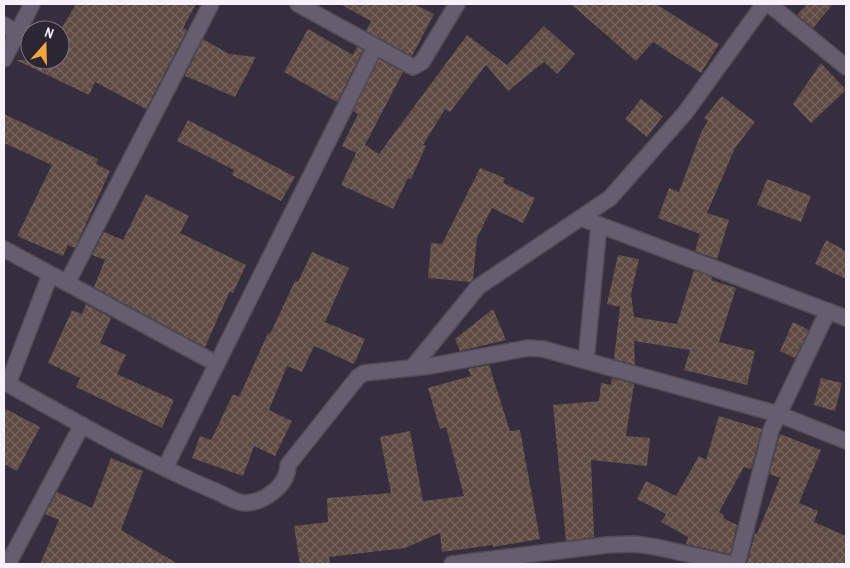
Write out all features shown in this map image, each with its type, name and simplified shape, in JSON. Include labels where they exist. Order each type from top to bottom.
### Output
[{"type":"street","points":[[4,59],[32,4]]},
{"type":"street","points":[[67,284],[211,4]]},
{"type":"street","points":[[298,4],[408,66],[418,65],[457,4]]},
{"type":"street","points":[[412,368],[478,287],[581,218],[614,193],[682,116],[764,4]]},
{"type":"street","points":[[769,4],[846,66]]},
{"type":"street","points":[[4,25],[18,33]]},
{"type":"street","points":[[165,468],[375,47]]},
{"type":"street","points":[[581,218],[846,318]]},
{"type":"street","points":[[586,361],[599,225]]},
{"type":"street","points":[[4,250],[217,364]]},
{"type":"street","points":[[50,274],[6,383],[165,468],[246,504],[266,497],[276,491],[288,470],[288,465],[358,377],[364,373],[412,368],[528,348],[543,349],[778,414],[846,441]]},
{"type":"street","points":[[737,564],[771,430],[828,311]]},
{"type":"street","points":[[8,564],[82,425]]},
{"type":"street","points":[[452,564],[502,561],[608,545],[636,544],[656,546],[732,564]]},
{"type":"building","points":[[76,4],[196,4],[183,28],[187,30],[146,109],[95,82],[89,95],[37,70],[70,70],[70,20],[67,20]]},
{"type":"building","points":[[340,4],[414,4],[434,14],[412,56],[366,31],[371,21]]},
{"type":"building","points":[[571,4],[656,4],[719,44],[701,73],[653,42],[636,61]]},
{"type":"building","points":[[807,4],[833,4],[813,28],[797,15]]},
{"type":"building","points":[[544,26],[575,54],[557,74],[544,62],[508,91],[486,65],[450,112],[445,109],[423,145],[426,146],[411,179],[408,178],[393,209],[341,185],[356,153],[342,146],[358,114],[353,111],[379,59],[403,72],[365,145],[379,154],[467,35],[507,65]]},
{"type":"building","points":[[308,29],[353,55],[357,47],[363,50],[337,102],[284,72]]},
{"type":"building","points":[[203,39],[229,54],[256,57],[235,97],[185,76]]},
{"type":"building","points":[[821,63],[846,90],[811,123],[793,104]]},
{"type":"building","points":[[722,96],[755,122],[735,148],[707,213],[729,220],[717,259],[695,251],[700,234],[658,218],[669,188],[679,192],[702,130],[708,121],[704,118]]},
{"type":"building","points":[[641,99],[663,116],[647,137],[625,119]]},
{"type":"building","points":[[4,114],[98,159],[96,164],[110,171],[75,248],[68,245],[63,256],[17,236],[52,165],[4,143]]},
{"type":"building","points":[[188,120],[295,177],[281,201],[232,175],[234,170],[177,141]]},
{"type":"building","points":[[480,168],[505,178],[503,183],[535,198],[523,223],[492,208],[477,238],[473,279],[470,282],[428,278],[431,243],[442,244]]},
{"type":"building","points":[[767,179],[811,196],[801,222],[757,205]]},
{"type":"building","points":[[146,194],[189,216],[180,233],[246,265],[233,293],[230,291],[205,347],[94,287],[105,260],[92,255],[104,232],[123,240]]},
{"type":"building","points":[[826,240],[846,251],[846,279],[815,264]]},
{"type":"building","points":[[312,252],[349,268],[325,322],[365,339],[354,364],[314,346],[302,372],[287,366],[269,410],[292,421],[275,456],[254,446],[243,476],[192,458],[200,436],[211,440],[233,394],[239,397],[268,333],[270,334],[295,281],[298,282]]},
{"type":"building","points":[[618,255],[639,259],[631,294],[634,317],[677,324],[694,270],[712,277],[711,280],[736,288],[719,342],[755,351],[747,385],[684,370],[690,350],[634,341],[635,365],[614,359],[620,307],[607,304]]},
{"type":"building","points":[[86,304],[111,318],[100,343],[126,355],[117,374],[174,400],[162,428],[76,387],[80,378],[48,363],[72,310],[82,314]]},
{"type":"building","points":[[493,309],[506,340],[460,351],[455,339]]},
{"type":"building","points":[[793,322],[809,330],[795,358],[780,351]]},
{"type":"building","points":[[489,365],[510,431],[520,430],[540,539],[493,547],[493,545],[442,552],[440,533],[405,548],[329,557],[330,564],[300,564],[294,526],[328,522],[327,498],[391,493],[380,437],[410,431],[423,501],[464,496],[446,427],[440,429],[428,388],[471,376],[468,369]]},
{"type":"building","points":[[612,378],[634,384],[626,436],[650,438],[647,466],[591,460],[594,537],[566,541],[553,405],[599,401],[601,383],[611,385]]},
{"type":"building","points":[[821,378],[842,383],[835,411],[814,405]]},
{"type":"building","points":[[4,408],[40,427],[17,471],[4,464]]},
{"type":"building","points":[[719,416],[762,429],[751,469],[744,467],[719,512],[724,515],[723,518],[737,525],[730,554],[686,544],[688,537],[661,522],[666,514],[637,499],[646,481],[676,496],[699,456],[706,460]]},
{"type":"building","points":[[780,434],[821,450],[799,503],[818,511],[814,522],[846,536],[846,564],[747,564],[755,533],[757,534],[780,478],[769,474]]},
{"type":"building","points":[[111,458],[143,471],[121,530],[178,564],[40,564],[59,520],[45,514],[57,492],[92,508]]}]
